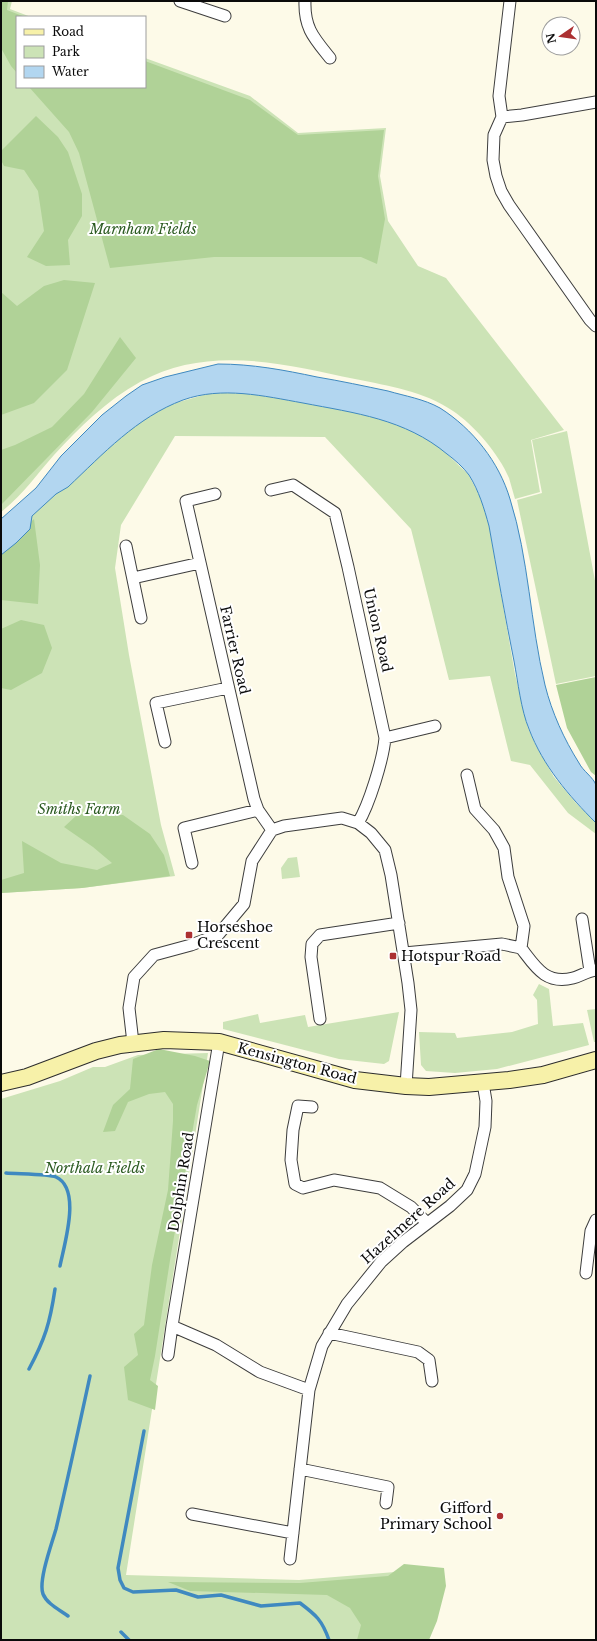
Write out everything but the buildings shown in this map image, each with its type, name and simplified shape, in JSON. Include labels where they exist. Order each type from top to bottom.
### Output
[{"type":"street","points":[[180,1],[225,16]]},
{"type":"street","points":[[305,1],[305,14],[312,35],[330,58]]},
{"type":"street","points":[[510,1],[499,96],[502,116],[494,135],[493,160],[496,176],[501,191],[590,320],[596,326]]},
{"type":"street","points":[[502,116],[522,115],[596,102]]},
{"type":"street","name":"Union Road","points":[[271,490],[293,485],[335,513],[385,738],[384,748],[370,795],[363,815],[358,823]]},
{"type":"street","name":"Farrier Road","points":[[215,494],[186,501],[254,799],[258,810],[272,830]]},
{"type":"street","points":[[126,546],[141,618]]},
{"type":"street","points":[[132,578],[200,562]]},
{"type":"street","points":[[165,742],[156,703],[228,688]]},
{"type":"street","points":[[385,738],[435,726]]},
{"type":"street","points":[[467,775],[475,809],[494,830],[504,848],[508,877],[524,926],[521,948]]},
{"type":"street","points":[[192,863],[184,828],[258,810]]},
{"type":"street","points":[[133,1043],[129,1008],[134,977],[154,955],[191,945],[218,935],[244,904],[252,861],[272,830],[284,826],[342,818],[358,823],[372,834],[385,850],[391,875],[404,953],[411,1010],[406,1086]]},
{"type":"street","points":[[404,953],[502,944],[521,948],[541,974],[550,978],[566,980],[593,970],[582,919]]},
{"type":"street","points":[[320,1019],[310,958],[312,944],[320,935],[399,923]]},
{"type":"street","name":"Kensington Road","points":[[1,1083],[27,1078],[96,1051],[133,1043],[170,1040],[219,1042],[354,1080],[406,1086],[483,1083],[543,1075],[596,1060]]},
{"type":"street","name":"Dolphin Road","points":[[168,1355],[219,1042]]},
{"type":"street","name":"Hazelmere Road","points":[[290,1559],[309,1390],[322,1346],[348,1304],[381,1262],[427,1223],[450,1206],[467,1190],[475,1174],[485,1127],[486,1101],[483,1083]]},
{"type":"street","points":[[312,1107],[298,1106],[293,1130],[291,1160],[295,1184],[303,1188],[334,1180],[380,1188],[411,1207],[427,1223]]},
{"type":"street","points":[[590,1265],[591,1231],[596,1220]]},
{"type":"street","points":[[172,1326],[216,1345],[260,1372],[309,1390]]},
{"type":"street","points":[[329,1333],[418,1352],[429,1360],[432,1381]]},
{"type":"street","points":[[300,1469],[388,1487],[386,1503]]},
{"type":"street","points":[[192,1514],[293,1534]]},
{"type":"green space","name":"Marnham Fields","points":[[1,1],[12,1],[10,9],[28,16],[16,16],[16,88],[146,88],[146,58],[250,96],[298,133],[386,128],[380,176],[388,221],[418,266],[446,278],[564,430],[531,440],[540,492],[515,499],[509,478],[499,459],[469,424],[442,404],[406,390],[274,363],[219,360],[193,363],[166,370],[140,382],[116,397],[74,434],[23,492],[1,512]]},
{"type":"green space","points":[[1,1],[8,1],[7,10],[22,16],[16,16],[16,72],[1,48]]},
{"type":"green space","points":[[146,61],[250,100],[298,135],[384,130],[378,176],[385,219],[377,264],[361,257],[214,257],[110,268],[79,153],[69,132],[30,88],[146,88]]},
{"type":"green space","points":[[36,116],[58,137],[68,152],[82,194],[82,216],[68,240],[70,265],[46,266],[27,257],[44,231],[38,191],[24,170],[4,166],[1,160],[1,151]]},
{"type":"green space","points":[[64,280],[95,283],[67,370],[34,403],[1,415],[1,292],[17,306],[44,286]]},
{"type":"green space","points":[[120,337],[136,358],[92,412],[1,505],[1,450],[52,427],[84,394]]},
{"type":"green space","name":"Smiths Farm","points":[[225,389],[365,409],[428,436],[468,474],[484,504],[515,674],[528,728],[536,746],[554,777],[576,803],[596,823],[596,834],[568,813],[530,765],[511,761],[490,676],[449,680],[411,529],[325,437],[175,436],[121,525],[115,568],[129,655],[161,825],[175,876],[82,888],[1,893],[1,545],[35,510],[154,409]]},
{"type":"green space","points":[[567,431],[596,586],[596,676],[556,684],[517,500],[542,493],[532,440]]},
{"type":"green space","points":[[34,519],[40,565],[38,604],[1,600],[1,550]]},
{"type":"green space","points":[[21,620],[44,625],[52,648],[42,673],[11,690],[1,688],[1,629]]},
{"type":"green space","points":[[596,677],[596,776],[591,772],[567,728],[556,685]]},
{"type":"green space","points":[[78,814],[123,815],[150,834],[164,855],[170,876],[82,888],[1,893],[1,880],[24,873],[22,841],[61,863],[97,870],[112,863],[93,847],[64,827]]},
{"type":"green space","points":[[297,857],[300,877],[282,879],[281,868],[288,858]]},
{"type":"green space","points":[[539,984],[549,989],[553,1026],[583,1023],[589,1045],[497,1069],[455,1073],[426,1071],[421,1065],[419,1032],[455,1033],[457,1038],[512,1032],[538,1024],[537,1000],[533,995]]},
{"type":"green space","points":[[596,1009],[596,1042],[594,1042],[587,1010]]},
{"type":"green space","points":[[399,1012],[389,1061],[384,1064],[339,1059],[223,1029],[223,1022],[258,1014],[260,1023],[305,1015],[308,1027]]},
{"type":"green space","points":[[159,1049],[195,1056],[210,1061],[197,1105],[150,1380],[158,1386],[155,1410],[128,1400],[124,1367],[138,1355],[134,1334],[144,1325],[152,1265],[168,1190],[173,1104],[165,1092],[149,1094],[128,1102],[115,1131],[103,1132],[113,1105],[130,1089],[133,1059]]},
{"type":"green space","name":"Northala Fields","points":[[208,1053],[126,1575],[299,1580],[395,1572],[405,1640],[1,1640],[1,1099],[60,1081],[93,1067],[105,1067],[138,1055]]},
{"type":"green space","points":[[404,1564],[444,1568],[446,1586],[437,1621],[429,1640],[357,1640],[361,1625],[350,1608],[327,1595],[190,1591],[168,1582],[300,1583],[388,1576]]},
{"type":"water","points":[[218,364],[256,366],[280,370],[388,391],[421,400],[440,408],[452,416],[474,436],[492,459],[510,499],[521,545],[545,685],[551,706],[563,735],[581,766],[593,779],[596,785],[596,823],[576,802],[549,768],[535,743],[526,721],[520,696],[489,526],[476,487],[469,475],[456,461],[431,442],[397,425],[342,410],[258,395],[228,393],[213,394],[183,400],[166,407],[151,416],[108,449],[68,487],[56,494],[32,516],[30,529],[1,555],[1,519],[36,488],[61,456],[102,415],[142,385],[165,377]]},
{"type":"waterway","points":[[6,1173],[52,1176],[64,1183],[68,1193],[70,1205],[67,1232],[60,1266]]},
{"type":"waterway","points":[[29,1369],[46,1330],[55,1289]]},
{"type":"waterway","points":[[68,1616],[45,1598],[43,1594],[42,1580],[56,1529],[90,1376]]},
{"type":"waterway","points":[[144,1431],[118,1568],[120,1580],[124,1588],[133,1592],[176,1590],[198,1597],[221,1595],[261,1606],[300,1603],[318,1618],[324,1627],[329,1640]]},
{"type":"waterway","points":[[121,1632],[129,1640]]},
{"type":"place","name":"Horseshoe Crescent","points":[[189,935]]},
{"type":"place","name":"Hotspur Road","points":[[393,956]]},
{"type":"place","name":"Gifford Primary School","points":[[500,1516]]}]
